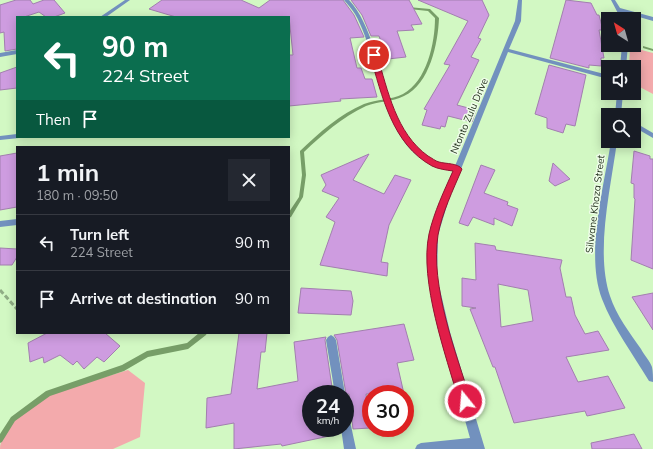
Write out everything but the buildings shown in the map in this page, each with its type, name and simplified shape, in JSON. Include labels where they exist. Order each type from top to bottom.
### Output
[{"type":"street","points":[[104,16],[128,0]]},
{"type":"street","points":[[346,0],[360,19],[390,108],[402,135],[417,152],[435,164],[458,169]]},
{"type":"street","name":"Ntonto Zulu Drive","points":[[478,446],[445,332],[433,277],[434,235],[445,199],[518,21],[520,0]]},
{"type":"street","points":[[613,0],[620,12]]},
{"type":"street","points":[[618,9],[653,19]]},
{"type":"street","points":[[507,50],[601,75]]},
{"type":"street","points":[[0,55],[16,52]]},
{"type":"street","points":[[641,128],[653,136]]},
{"type":"street","points":[[0,138],[16,136]]},
{"type":"street","name":"Silwane Khoza Street","points":[[613,148],[600,240],[599,266],[606,297],[624,331],[653,377]]},
{"type":"street","points":[[0,224],[16,222]]},
{"type":"street","points":[[331,340],[338,385]]},
{"type":"street","points":[[348,437],[350,449]]},
{"type":"street","points":[[422,449],[478,446]]},
{"type":"path","points":[[0,290],[16,308]]},
{"type":"shaded area","points":[[641,50],[653,53],[653,94],[641,88],[641,60],[629,60],[630,52],[641,52]]},
{"type":"shaded area","points":[[128,370],[145,383],[140,437],[113,449],[0,449],[1,442],[10,426],[30,406],[44,397]]},
{"type":"waterway","points":[[290,214],[301,197],[304,175],[302,152],[316,138],[356,110],[370,103],[404,95],[412,90],[425,72],[430,61],[436,39],[437,18],[429,10],[409,8]]},
{"type":"waterway","points":[[644,47],[653,50]]},
{"type":"waterway","points":[[0,440],[13,419],[48,393],[124,368],[147,354],[188,346],[203,334]]},
{"type":"route","points":[[374,55],[385,94],[402,135],[417,152],[435,164],[458,169],[445,199],[434,235],[433,277],[445,332],[465,401]]}]
